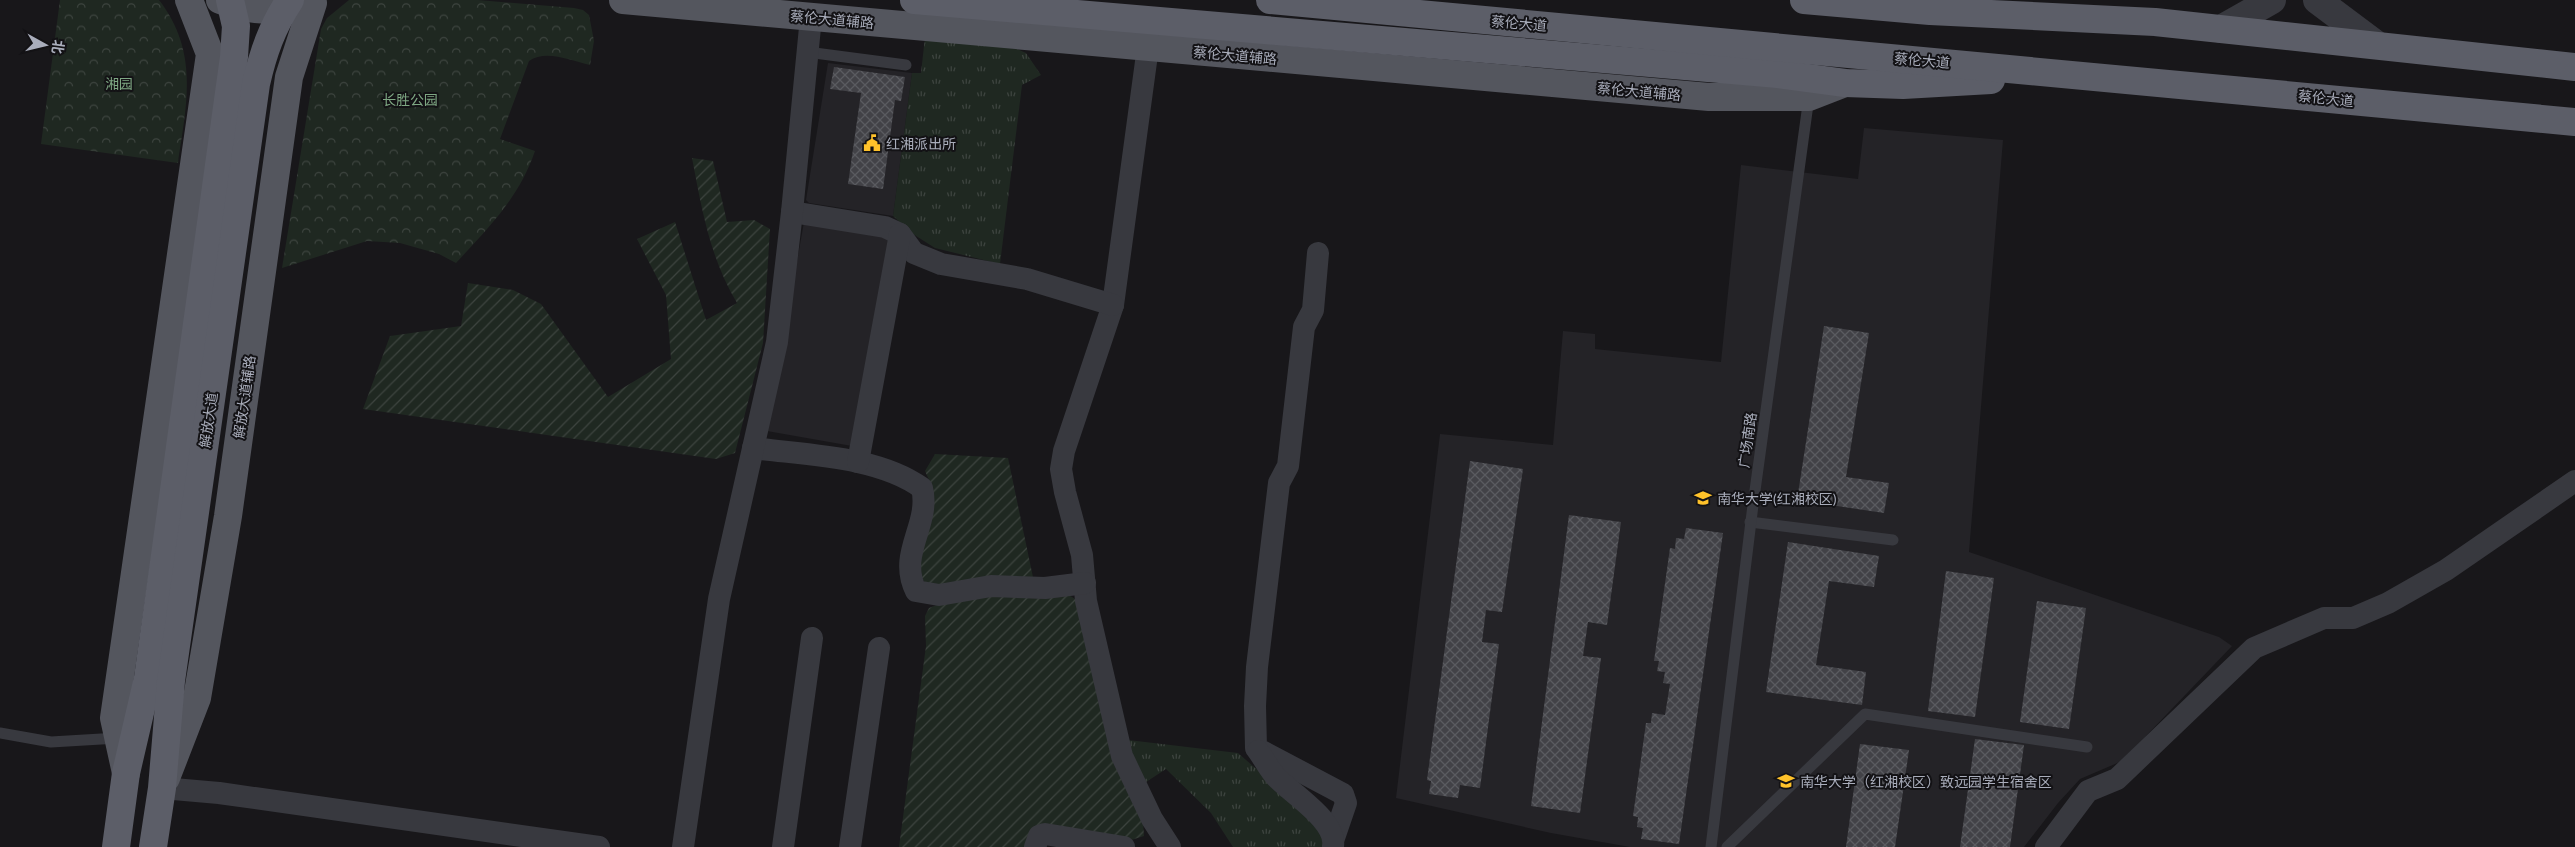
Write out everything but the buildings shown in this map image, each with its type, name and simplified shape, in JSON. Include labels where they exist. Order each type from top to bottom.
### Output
[{"type":"highway","points":[[220,0],[224,9],[234,56]]},
{"type":"highway","name":"解放大道","points":[[153,847],[162,788],[160,679],[234,56],[236,26],[230,0]]},
{"type":"highway","points":[[914,0],[1778,74],[1845,82],[1903,85],[2077,74]]},
{"type":"highway","name":"蔡伦大道","points":[[1270,0],[2575,122]]},
{"type":"highway","points":[[1804,0],[1930,11],[2155,22],[2575,67]]},
{"type":"highway","points":[[2033,0],[2155,22]]},
{"type":"highway","name":"解放大道","points":[[116,847],[126,773],[160,679],[256,84],[264,48],[300,4]]},
{"type":"main road","points":[[126,773],[114,718],[210,54],[189,0]]},
{"type":"main road","points":[[220,0],[237,8],[280,11],[300,4]]},
{"type":"main road","name":"蔡伦大道辅路","points":[[623,0],[1709,97],[1809,97],[1845,82]]},
{"type":"main road","name":"解放大道辅路","points":[[162,788],[197,698],[228,516],[300,4]]},
{"type":"street","points":[[2221,29],[2272,0]]},
{"type":"street","points":[[2318,0],[2378,45]]},
{"type":"street","points":[[683,847],[719,599],[777,342],[792,212],[810,17]]},
{"type":"street","points":[[1148,47],[1113,305],[1064,451],[1061,469],[1065,492],[1082,555],[1086,601],[1122,756],[1152,819],[1170,847]]},
{"type":"street","points":[[792,212],[885,227],[900,234],[914,253],[940,264],[1027,279],[1113,305]]},
{"type":"street","points":[[858,462],[900,234]]},
{"type":"street","points":[[1318,253],[1313,310],[1304,327],[1288,466],[1279,483],[1257,667],[1255,706],[1256,748],[1274,775],[1326,822],[1334,842]]},
{"type":"street","points":[[753,448],[858,462],[911,480],[922,488],[925,501],[923,515],[914,538],[910,562],[910,578],[916,591],[939,595],[991,586],[1045,588],[1085,583]]},
{"type":"street","points":[[2046,847],[2088,791],[2117,779],[2254,648],[2324,618],[2353,618],[2388,603],[2446,570],[2575,481]]},
{"type":"street","points":[[783,847],[812,638]]},
{"type":"street","points":[[850,847],[879,648]]},
{"type":"street","points":[[1256,748],[1344,794],[1346,803],[1334,842]]},
{"type":"street","points":[[162,788],[220,793],[600,847]]},
{"type":"street","points":[[1035,847],[1039,836],[1045,834],[1124,847]]},
{"type":"lane","points":[[807,52],[906,65]]},
{"type":"lane","name":"广场南路","points":[[1711,847],[1750,522],[1809,97]]},
{"type":"lane","points":[[1750,522],[1893,540]]},
{"type":"lane","points":[[1727,847],[1866,714],[2087,747]]},
{"type":"lane","points":[[0,733],[51,742],[118,738]]},
{"type":"shaded area","points":[[828,63],[912,73],[893,216],[809,203],[806,200]]},
{"type":"shaded area","name":"南华大学(红湘校区)","points":[[1864,128],[2003,140],[1969,552],[2219,637],[2232,646],[2122,761],[2080,779],[2058,803],[2024,847],[1630,847],[1551,833],[1396,798],[1440,434],[1553,445],[1563,331],[1595,334],[1595,349],[1721,362],[1741,165],[1858,179]]},
{"type":"shaded area","points":[[804,222],[889,237],[852,446],[767,431]]},
{"type":"green space","name":"湘园","points":[[60,0],[159,0],[172,19],[185,59],[187,78],[186,99],[178,163],[41,144]]},
{"type":"green space","name":"长胜公园","points":[[349,0],[478,0],[574,8],[583,10],[589,15],[594,41],[590,65],[551,56],[543,56],[529,61],[500,139],[535,151],[512,198],[456,263],[439,254],[400,243],[367,241],[282,268],[321,29],[327,18]]},
{"type":"green space","points":[[925,37],[1017,49],[1026,53],[1041,75],[1022,85],[1000,264],[935,248],[913,234],[893,216],[912,73],[921,73]]},
{"type":"green space","points":[[692,158],[713,161],[727,222],[754,220],[770,229],[763,343],[735,453],[716,459],[363,409],[390,336],[461,326],[468,283],[513,290],[541,304],[608,397],[671,359],[666,295],[637,239],[675,222],[706,320],[737,303],[720,269],[708,233]]},
{"type":"green space","points":[[935,454],[1008,458],[1034,582],[962,586],[925,583],[918,571],[930,482],[925,471]]},
{"type":"green space","points":[[1069,595],[1078,601],[1143,821],[1144,836],[1125,842],[1044,827],[1027,847],[899,847],[926,646],[925,616],[929,608],[960,596]]},
{"type":"green space","points":[[1128,740],[1238,753],[1323,827],[1329,847],[1233,847],[1211,813],[1166,769],[1143,784]]},
{"type":"place","name":"红湘派出所","points":[[872,143]]},
{"type":"place","name":"南华大学(红湘校区)","points":[[1703,498]]},
{"type":"place","name":"南华大学（红湘校区）致远园学生宿舍区","points":[[1786,781]]}]
